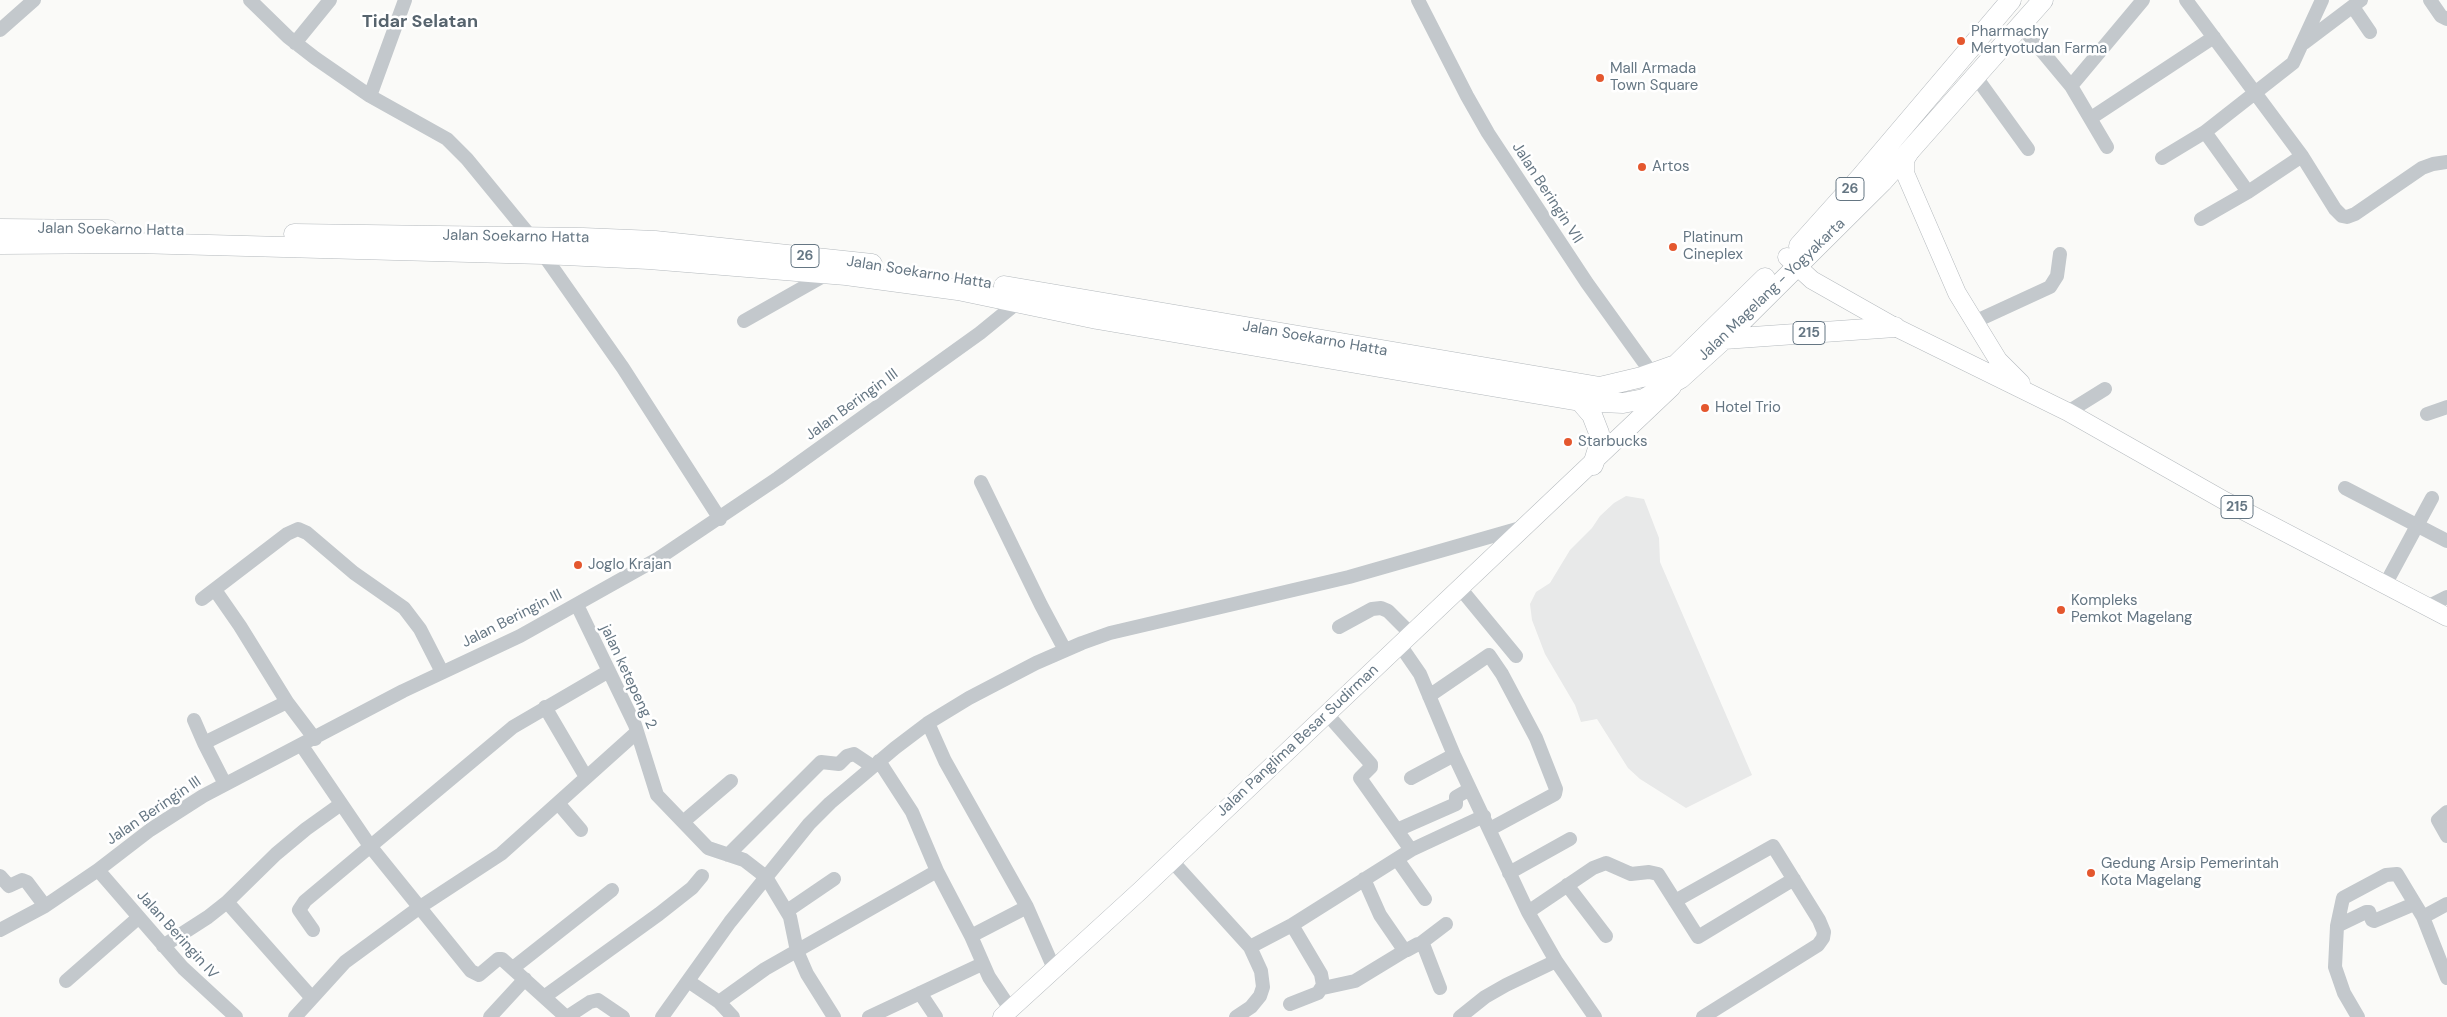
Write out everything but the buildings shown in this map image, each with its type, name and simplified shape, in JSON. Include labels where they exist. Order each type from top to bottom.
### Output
[{"type":"highway","name":"Jalan Magelang - Yogyakarta","points":[[1678,371],[1724,339],[1792,262],[1860,178],[2011,0]]},
{"type":"highway","name":"Jalan Magelang - Yogyakarta","points":[[1678,371],[1792,262],[1893,170],[2043,0]]},
{"type":"highway","name":"Jalan Soekarno Hatta","points":[[0,229],[531,237],[655,241],[787,254],[891,266],[1024,296],[1145,328],[1600,388]]},
{"type":"highway","name":"Jalan Soekarno Hatta","points":[[0,244],[135,243],[542,254],[649,259],[912,282],[1024,296]]},
{"type":"highway","name":"215","points":[[1724,339],[1894,327]]},
{"type":"highway","name":"Jalan Soekarno Hatta","points":[[1366,357],[1580,401]]},
{"type":"highway","name":"26","points":[[1580,401],[1623,403],[1644,399],[1678,371]]},
{"type":"highway","name":"26","points":[[1600,388],[1659,385]]},
{"type":"highway","points":[[1580,401],[1592,415],[1598,427],[1600,439],[1593,465]]},
{"type":"main road","name":"215","points":[[1914,145],[1905,160],[1906,173],[1911,190],[1957,293],[1998,360],[2030,392]]},
{"type":"main road","points":[[1860,178],[1879,167],[1893,170],[1911,190]]},
{"type":"main road","name":"215","points":[[1792,262],[1812,280],[1894,327],[1965,363],[2030,392],[2225,501],[2447,618]]},
{"type":"main road","points":[[1965,363],[1980,352],[1978,329]]},
{"type":"main road","points":[[1622,434],[1659,385]]},
{"type":"main road","points":[[1600,388],[1619,394],[1626,415],[1622,434]]},
{"type":"main road","points":[[1622,434],[1644,399]]},
{"type":"main road","name":"Jalan Panglima Besar Sudirman","points":[[1007,1013],[1056,971],[1326,714],[1593,465],[1622,434]]},
{"type":"street","points":[[0,30],[34,0]]},
{"type":"street","points":[[295,43],[330,0]]},
{"type":"street","points":[[370,96],[406,0]]},
{"type":"street","name":"Jalan Beringin VII","points":[[1418,0],[1467,96],[1498,148],[1587,283],[1659,385]]},
{"type":"street","points":[[2071,86],[2143,0]]},
{"type":"street","points":[[2186,0],[2302,156],[2335,209],[2342,216],[2347,217],[2422,168],[2447,162]]},
{"type":"street","points":[[2162,158],[2205,132],[2293,63],[2322,0]]},
{"type":"street","points":[[2430,0],[2441,16],[2447,19]]},
{"type":"street","points":[[257,2],[295,43],[370,96],[447,138],[468,159],[531,237]]},
{"type":"street","points":[[2304,40],[2357,4],[2370,32]]},
{"type":"street","points":[[2021,26],[2071,86],[2107,147]]},
{"type":"street","points":[[2091,118],[2214,37]]},
{"type":"street","points":[[1976,77],[2028,149]]},
{"type":"street","points":[[2205,132],[2248,192]]},
{"type":"street","points":[[2201,219],[2248,192],[2302,156]]},
{"type":"street","points":[[542,254],[623,368],[720,519]]},
{"type":"street","points":[[1978,329],[2050,287],[2058,276],[2060,254]]},
{"type":"street","points":[[744,321],[827,274]]},
{"type":"street","name":"Jalan Beringin III","points":[[0,930],[45,906],[98,870],[163,821],[225,784],[302,746],[442,672],[520,636],[659,558],[720,519],[980,333],[1024,296]]},
{"type":"street","points":[[2068,412],[2105,389]]},
{"type":"street","points":[[2427,414],[2447,407]]},
{"type":"street","points":[[981,482],[1041,606],[1065,650]]},
{"type":"street","points":[[2345,488],[2447,542]]},
{"type":"street","points":[[2385,585],[2432,498]]},
{"type":"street","points":[[662,1017],[766,876],[809,824],[876,763],[928,723],[969,698],[1065,650],[1110,633],[1349,577],[1527,526]]},
{"type":"street","points":[[202,599],[287,534],[294,530],[302,530],[354,573],[404,608],[420,629],[442,672]]},
{"type":"street","points":[[1460,588],[1516,656]]},
{"type":"street","points":[[215,590],[240,626],[287,702],[314,739]]},
{"type":"street","points":[[2427,607],[2447,597]]},
{"type":"street","name":"jalan ketepeng 2","points":[[577,605],[637,732],[657,795],[708,848],[750,863],[766,876],[787,911],[797,950],[807,974],[834,1017]]},
{"type":"street","points":[[1339,627],[1372,609],[1381,608],[1388,611],[1406,640],[1454,755],[1528,912],[1556,961],[1595,1017]]},
{"type":"street","points":[[1429,696],[1490,655],[1536,738],[1556,790],[1555,794],[1490,829]]},
{"type":"street","points":[[313,930],[299,908],[493,743],[545,707],[609,671]]},
{"type":"street","points":[[204,743],[287,702]]},
{"type":"street","points":[[545,707],[586,777]]},
{"type":"street","points":[[1326,714],[1371,764],[1371,767],[1360,778],[1411,850]]},
{"type":"street","points":[[194,720],[225,784]]},
{"type":"street","points":[[928,723],[945,761],[1027,906],[1056,971]]},
{"type":"street","points":[[295,1017],[345,962],[420,907],[501,854],[637,732]]},
{"type":"street","points":[[302,746],[370,846],[474,974],[481,974],[500,959],[513,968],[565,1016],[570,1015],[590,1002],[598,1000],[623,1017]]},
{"type":"street","points":[[728,855],[821,762],[839,764],[847,756],[854,754],[876,763],[912,812],[937,871],[971,936],[982,964],[1007,1013]]},
{"type":"street","points":[[1411,778],[1454,755]]},
{"type":"street","points":[[684,822],[731,780]]},
{"type":"street","points":[[1397,830],[1456,804],[1456,797],[1470,789]]},
{"type":"street","points":[[558,803],[581,830]]},
{"type":"street","points":[[163,946],[208,917],[227,902],[283,848],[341,804]]},
{"type":"street","points":[[2447,812],[2438,820],[2447,836]]},
{"type":"street","points":[[1250,947],[1292,925],[1411,850],[1484,816]]},
{"type":"street","points":[[1509,873],[1570,839]]},
{"type":"street","points":[[1675,901],[1773,846],[1819,920],[1824,932],[1824,938],[1818,945],[1703,1017]]},
{"type":"street","points":[[1397,859],[1425,899]]},
{"type":"street","points":[[1172,861],[1250,947],[1263,977],[1263,987],[1260,996],[1251,1007],[1236,1017]]},
{"type":"street","points":[[1528,912],[1593,868],[1606,864],[1635,875],[1654,872],[1658,874],[1698,937],[1794,879]]},
{"type":"street","name":"Jalan Beringin IV","points":[[98,870],[138,918],[201,987],[236,1017]]},
{"type":"street","points":[[719,1002],[745,982],[797,950],[937,871]]},
{"type":"street","points":[[2358,1017],[2337,979],[2334,967],[2337,926],[2343,898],[2386,875],[2399,876],[2423,917],[2447,978]]},
{"type":"street","points":[[0,876],[9,886],[22,880],[27,882],[45,906]]},
{"type":"street","points":[[544,996],[659,914],[692,888],[702,876]]},
{"type":"street","points":[[787,911],[834,879]]},
{"type":"street","points":[[1364,879],[1380,915],[1402,948],[1406,950]]},
{"type":"street","points":[[1568,885],[1606,936]]},
{"type":"street","points":[[513,968],[612,890]]},
{"type":"street","points":[[227,902],[312,998]]},
{"type":"street","points":[[2337,926],[2368,911],[2374,921],[2414,904]]},
{"type":"street","points":[[2423,917],[2447,904]]},
{"type":"street","points":[[971,936],[1027,906]]},
{"type":"street","points":[[66,981],[138,918]]},
{"type":"street","points":[[1290,1004],[1318,993],[1323,988],[1355,981],[1406,950],[1421,944],[1446,924]]},
{"type":"street","points":[[1292,925],[1321,974],[1323,988]]},
{"type":"street","points":[[1421,944],[1440,988]]},
{"type":"street","points":[[1460,1017],[1499,989],[1530,972],[1556,961]]},
{"type":"street","points":[[869,1017],[982,964]]},
{"type":"street","points":[[490,1017],[525,979]]},
{"type":"street","points":[[688,981],[719,1002],[733,1017]]},
{"type":"street","points":[[920,993],[936,1017]]},
{"type":"shaded area","points":[[1626,496],[1644,499],[1659,538],[1660,562],[1752,775],[1686,808],[1640,779],[1628,768],[1597,719],[1581,722],[1575,705],[1545,654],[1532,620],[1530,604],[1536,592],[1550,583],[1570,550],[1592,528],[1600,516],[1614,503]]},
{"type":"place","name":"Pharmachy Mertyotudan Farma","points":[[1961,41]]},
{"type":"place","name":"Mall Armada Town Square","points":[[1600,78]]},
{"type":"place","name":"Artos","points":[[1642,167]]},
{"type":"place","name":"Platinum Cineplex","points":[[1673,247]]},
{"type":"place","name":"Hotel Trio","points":[[1705,408]]},
{"type":"place","name":"Starbucks","points":[[1568,442]]},
{"type":"place","name":"Joglo Krajan","points":[[578,565]]},
{"type":"place","name":"Kompleks Pemkot Magelang","points":[[2061,610]]},
{"type":"place","name":"Gedung Arsip Pemerintah Kota Magelang","points":[[2091,873]]},
{"type":"district","name":"Tidar Selatan","points":[[420,22]]}]
